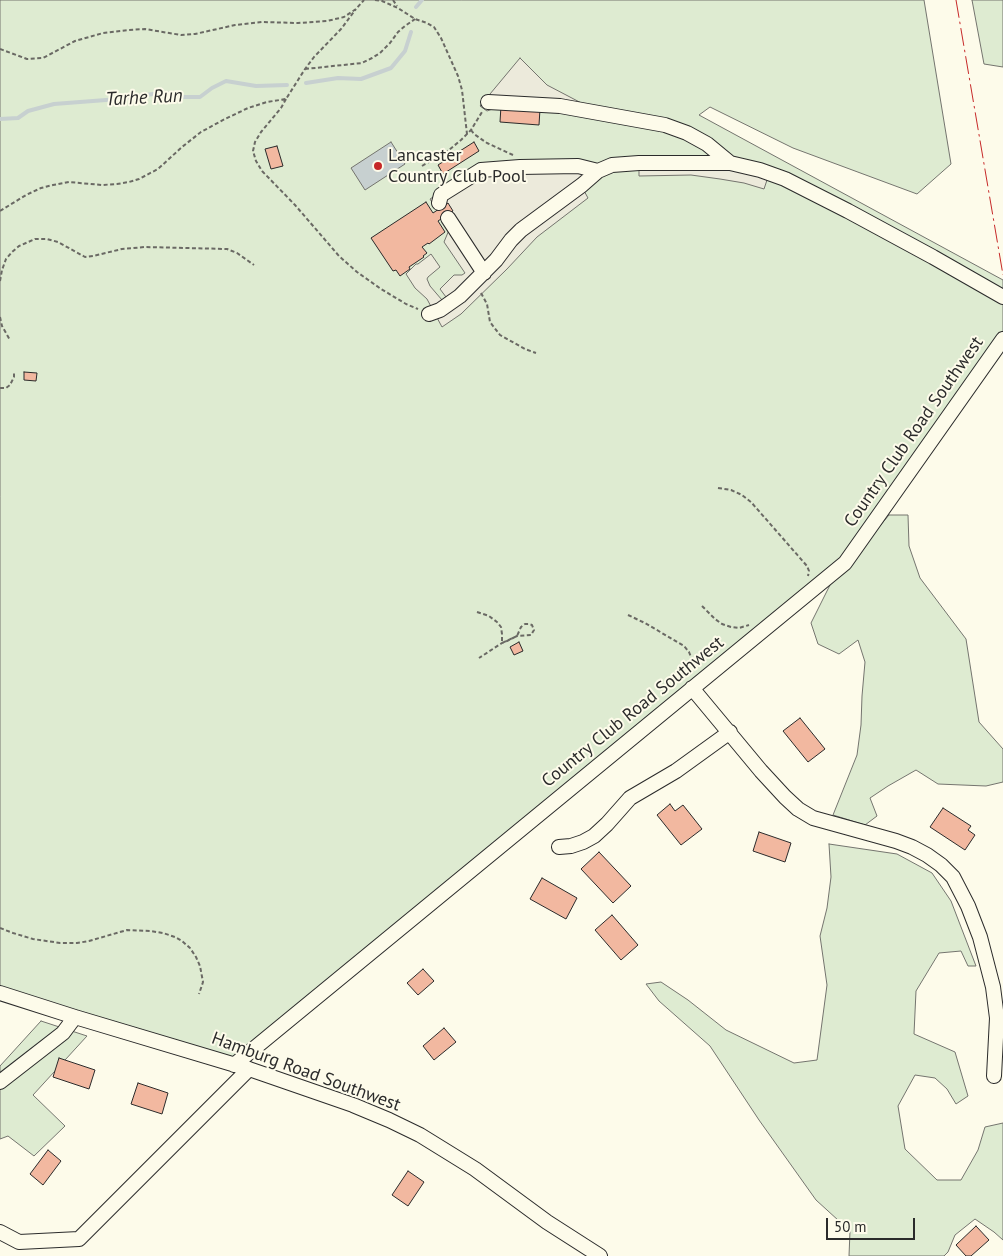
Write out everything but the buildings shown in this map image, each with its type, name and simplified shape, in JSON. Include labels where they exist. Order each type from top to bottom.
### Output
[{"type":"street","points":[[488,102],[560,106],[664,125],[688,133],[707,144],[730,163]]},
{"type":"street","points":[[429,314],[440,310],[460,296],[500,256],[521,230],[598,171],[612,165],[639,163],[730,163],[760,170],[785,179],[1003,297]]},
{"type":"street","points":[[439,204],[441,195],[481,170],[578,166],[598,171]]},
{"type":"street","points":[[448,218],[484,273]]},
{"type":"street","name":"Country Club Road Southwest","points":[[234,1065],[845,563],[1003,339]]},
{"type":"street","points":[[692,688],[785,797],[805,813],[821,821],[912,847],[941,865],[953,877],[968,906],[980,938],[993,986],[997,1018],[994,1076]]},
{"type":"street","points":[[559,847],[571,846],[594,836],[630,798],[702,754],[730,732]]},
{"type":"street","name":"Hamburg Road Southwest","points":[[0,993],[250,1070],[353,1104],[420,1135],[475,1169],[547,1222],[600,1256]]},
{"type":"street","points":[[0,1082],[63,1033],[75,1017]]},
{"type":"street","points":[[0,1232],[20,1242],[79,1239],[250,1070]]},
{"type":"path","points":[[364,0],[341,29],[304,69],[281,108],[261,132],[255,142],[253,151],[262,171],[295,205],[339,256],[381,289],[406,304],[429,314]]},
{"type":"path","points":[[375,0],[398,8],[414,19],[427,23],[434,28],[441,38],[450,56],[462,90],[467,134]]},
{"type":"path","points":[[393,0],[398,8]]},
{"type":"path","points":[[0,49],[27,59],[43,58],[75,41],[103,33],[145,29],[181,35],[195,34],[235,25],[262,22],[298,23],[327,21],[344,17],[356,9]]},
{"type":"path","points":[[304,69],[362,63],[385,48],[414,19]]},
{"type":"path","points":[[0,211],[26,195],[41,188],[54,185],[69,182],[102,185],[117,184],[139,179],[158,169],[182,146],[201,132],[248,108],[286,99]]},
{"type":"path","points":[[422,166],[448,150],[467,134],[488,102]]},
{"type":"path","points":[[471,130],[487,143],[516,157],[520,167]]},
{"type":"path","points":[[0,281],[6,259],[19,246],[35,239],[47,239],[58,242],[85,257],[122,249],[145,247],[227,249],[237,253],[254,266]]},
{"type":"path","points":[[473,284],[484,298],[490,322],[500,335],[536,353]]},
{"type":"path","points":[[0,317],[2,326],[10,340]]},
{"type":"path","points":[[0,388],[6,388],[10,385],[14,372]]},
{"type":"path","points":[[718,488],[731,490],[751,502],[806,566],[808,571],[806,580]]},
{"type":"path","points":[[702,606],[715,620],[731,627],[739,628],[754,622]]},
{"type":"path","points":[[477,612],[489,616],[497,622],[501,627],[502,643]]},
{"type":"path","points":[[628,615],[645,622],[684,646],[691,657]]},
{"type":"path","points":[[479,658],[517,636],[531,635],[534,630],[532,626],[525,624],[521,627],[517,636]]},
{"type":"path","points":[[0,928],[33,939],[60,943],[77,943],[126,930],[150,931],[175,937],[190,948],[200,966],[203,982],[199,994]]},
{"type":"green space","points":[[0,0],[924,0],[951,164],[917,194],[793,148],[710,107],[699,115],[1003,280],[1003,339],[845,563],[234,1065],[0,993]]},
{"type":"green space","points":[[972,0],[1003,0],[1003,67],[984,64]]},
{"type":"green space","points":[[889,515],[908,515],[909,546],[920,578],[966,639],[979,722],[1003,749],[1003,782],[986,786],[938,784],[916,770],[870,798],[877,816],[865,825],[833,815],[857,755],[865,662],[858,640],[839,654],[818,644],[811,623],[830,585]]},
{"type":"green space","points":[[829,844],[897,854],[932,873],[951,901],[976,966],[968,966],[961,951],[939,953],[916,991],[914,1034],[955,1052],[968,1096],[956,1104],[947,1089],[935,1078],[915,1075],[898,1106],[905,1149],[937,1180],[961,1180],[978,1150],[985,1127],[1003,1123],[1003,1240],[975,1219],[955,1235],[948,1252],[944,1256],[849,1256],[850,1231],[816,1200],[759,1120],[710,1046],[659,1001],[646,984],[661,982],[688,1000],[726,1030],[794,1063],[817,1060],[827,985],[820,936],[827,908],[831,877]]},
{"type":"green space","points":[[41,1021],[87,1036],[33,1095],[65,1126],[34,1156],[8,1136],[0,1139],[0,1066]]},
{"type":"shaded area","points":[[520,58],[547,85],[589,107],[498,107],[487,111],[480,106]]},
{"type":"shaded area","name":"Lancaster Country Club Pool","points":[[391,142],[405,164],[365,190],[351,168]]},
{"type":"shaded area","points":[[688,162],[769,174],[764,189],[744,183],[691,175],[639,176],[639,163]]},
{"type":"shaded area","points":[[594,163],[603,175],[583,189],[588,198],[537,237],[461,314],[442,327],[427,299],[415,288],[406,274],[416,264],[431,254],[440,267],[427,279],[430,286],[442,300],[446,297],[440,289],[454,275],[465,273],[444,242],[449,230],[430,199],[482,166]]},
{"type":"waterway","name":"Tarhe Run","points":[[416,7],[422,0]]},
{"type":"waterway","name":"Tarhe Run","points":[[306,83],[338,78],[361,79],[391,68],[405,51],[411,32]]},
{"type":"waterway","name":"Tarhe Run","points":[[0,119],[18,118],[28,111],[54,104],[172,93],[184,97],[200,97],[226,81],[256,86],[287,85]]},
{"type":"power","points":[[956,0],[1003,275]]},
{"type":"place","name":"Lancaster Country Club Pool","points":[[378,166]]}]
